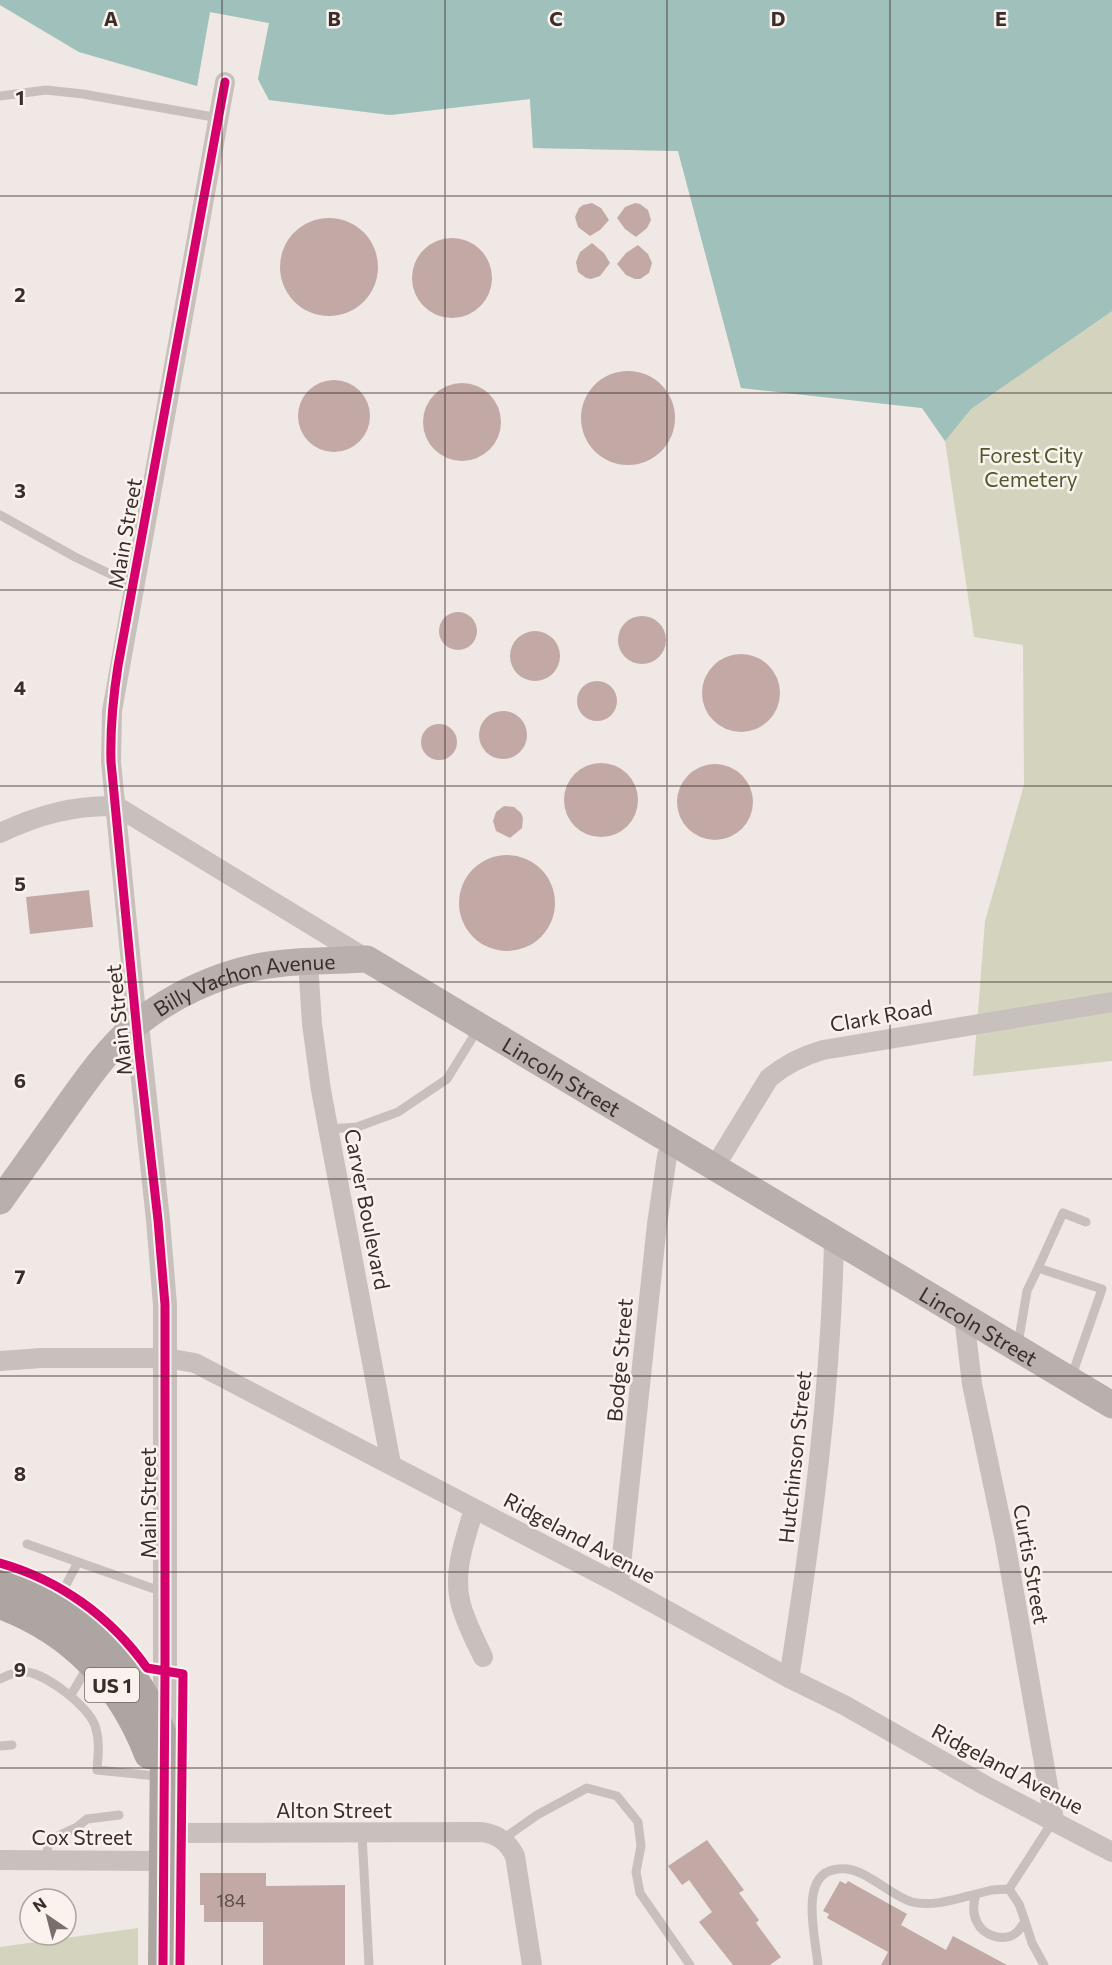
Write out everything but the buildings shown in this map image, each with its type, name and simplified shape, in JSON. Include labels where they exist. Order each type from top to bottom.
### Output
[{"type":"main road","name":"Billy Vachon Avenue","points":[[0,1201],[95,1068],[137,1024],[177,997],[231,974],[257,967],[367,959]]},
{"type":"main road","name":"Lincoln Street","points":[[367,959],[1112,1405]]},
{"type":"main road","name":"US 1","points":[[0,1581],[25,1589],[56,1604],[102,1641],[126,1668],[147,1698],[165,1743]]},
{"type":"main road","name":"US 1","points":[[0,1604],[37,1620],[59,1633],[107,1678],[134,1718],[156,1776],[164,1836]]},
{"type":"main road","name":"Main Street","points":[[164,1965],[165,1743]]},
{"type":"street","name":"Main Street","points":[[165,1743],[165,1358],[162,1262],[111,762],[112,711],[225,82]]},
{"type":"street","points":[[0,833],[42,815],[69,808],[95,805],[116,806]]},
{"type":"street","name":"Lincoln Street","points":[[116,806],[367,959]]},
{"type":"street","name":"Carver Boulevard","points":[[308,962],[312,1024],[328,1129],[391,1464]]},
{"type":"street","name":"Clark Road","points":[[714,1168],[769,1078],[801,1057],[823,1050],[1112,1002]]},
{"type":"street","name":"Bodge Street","points":[[619,1584],[657,1224],[667,1155],[674,1143]]},
{"type":"street","name":"Hutchinson Street","points":[[789,1678],[804,1585],[826,1389],[832,1322],[834,1240]]},
{"type":"street","name":"Curtis Street","points":[[964,1317],[972,1384],[1005,1541],[1054,1820]]},
{"type":"street","name":"Ridgeland Avenue","points":[[0,1361],[41,1358],[165,1358],[195,1363],[619,1584],[789,1678],[844,1705],[986,1786],[1112,1852]]},
{"type":"street","points":[[474,1509],[461,1555],[458,1586],[461,1604],[483,1657]]},
{"type":"street","name":"Alton Street","points":[[164,1836],[482,1832],[503,1839]]},
{"type":"street","name":"Cox Street","points":[[0,1860],[45,1860],[164,1836]]},
{"type":"street","points":[[503,1839],[515,1856],[532,1965]]},
{"type":"lane","points":[[0,96],[46,90],[83,94],[219,118]]},
{"type":"lane","points":[[0,515],[75,557],[133,585]]},
{"type":"lane","points":[[328,1129],[357,1127],[398,1112],[447,1079],[479,1027]]},
{"type":"lane","points":[[1017,1349],[1027,1291],[1063,1213],[1086,1222]]},
{"type":"lane","points":[[1038,1268],[1102,1289],[1070,1380]]},
{"type":"lane","points":[[27,1544],[165,1593]]},
{"type":"lane","points":[[56,1604],[78,1562]]},
{"type":"lane","points":[[70,1695],[91,1661]]},
{"type":"lane","points":[[0,1679],[14,1673],[28,1672],[58,1686],[70,1695],[96,1726],[97,1770],[156,1776]]},
{"type":"lane","points":[[0,1746],[12,1745]]},
{"type":"lane","points":[[503,1839],[537,1815],[587,1788],[616,1796],[638,1822],[641,1846],[636,1872],[640,1893],[690,1965]]},
{"type":"lane","points":[[45,1860],[49,1843],[60,1834],[77,1827],[87,1819],[119,1815]]},
{"type":"lane","points":[[1009,1889],[1054,1820]]},
{"type":"lane","points":[[362,1834],[369,1965]]},
{"type":"lane","points":[[818,1965],[812,1895],[816,1881],[825,1871],[846,1867],[868,1877],[898,1896],[915,1902],[946,1902],[992,1890],[1009,1889]]},
{"type":"lane","points":[[1009,1889],[1019,1904],[1032,1943],[1044,1965]]},
{"type":"lane","points":[[976,1894],[973,1906],[977,1923],[990,1936],[1006,1938],[1017,1932],[1025,1921]]},
{"type":"green space","name":"Forest City Cemetery","points":[[0,0],[1112,0],[1112,1061],[973,1076],[985,921],[1024,785],[1023,645],[974,637],[945,441],[922,408],[741,388],[678,151],[533,148],[530,99],[390,115],[269,100],[258,79],[269,23],[210,12],[197,86],[79,52],[0,5]]},
{"type":"green space","points":[[138,1928],[138,1965],[0,1965],[0,1947],[18,1945],[18,1947],[78,1947],[78,1936]]},
{"type":"water","points":[[0,0],[1112,0],[1112,311],[971,409],[945,441],[922,408],[741,388],[678,151],[533,148],[530,99],[390,115],[269,100],[258,79],[269,23],[210,12],[197,86],[79,52],[0,5]]},
{"type":"cycle path","points":[[163,1965],[165,1305],[111,762],[111,738],[118,666],[225,82]]},
{"type":"cycle path","points":[[0,1563],[43,1579],[82,1603],[117,1632],[147,1668],[183,1674],[180,1965]]}]
